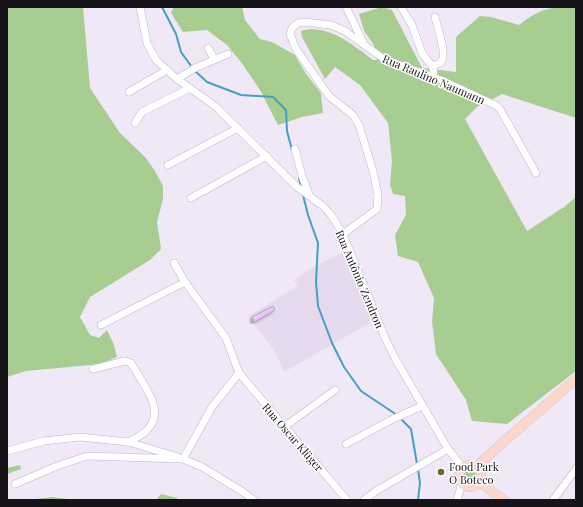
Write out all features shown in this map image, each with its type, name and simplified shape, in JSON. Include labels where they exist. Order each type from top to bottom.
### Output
[{"type":"main road","points":[[476,467],[576,379]]},
{"type":"main road","points":[[470,465],[476,467],[481,474],[479,482],[473,487],[469,487],[462,483],[460,475],[463,468],[470,465]]},
{"type":"main road","points":[[479,482],[504,500]]},
{"type":"street","name":"Rua Antônio Zendron","points":[[140,7],[149,48],[156,60],[177,79],[214,106],[304,192],[323,206],[332,216],[342,234],[386,340],[396,360],[448,449],[463,468]]},
{"type":"street","points":[[346,7],[364,44]]},
{"type":"street","points":[[401,7],[412,25],[422,53],[432,66],[434,72],[431,76]]},
{"type":"street","points":[[432,66],[441,63],[443,59],[442,43],[435,17]]},
{"type":"street","name":"Rua Raulino Naumann","points":[[342,234],[377,209],[378,195],[373,171],[359,125],[353,115],[329,96],[296,48],[290,34],[292,28],[298,23],[304,22],[330,25],[344,31],[384,59],[431,76],[480,97],[500,109],[536,173]]},
{"type":"street","points":[[208,48],[214,60]]},
{"type":"street","points":[[177,79],[195,68],[228,54]]},
{"type":"street","points":[[129,92],[167,70]]},
{"type":"street","points":[[135,123],[142,112],[190,88]]},
{"type":"street","points":[[168,165],[238,128]]},
{"type":"street","points":[[295,149],[302,176],[304,192]]},
{"type":"street","points":[[190,198],[267,156]]},
{"type":"street","name":"Rua Oscar Klüger","points":[[174,263],[185,282],[226,338],[239,373],[347,500]]},
{"type":"street","points":[[101,325],[185,282]]},
{"type":"street","points":[[93,369],[125,361],[131,363],[152,400],[155,410],[154,420],[149,429],[140,437],[128,442]]},
{"type":"street","points":[[183,459],[212,407],[239,373]]},
{"type":"street","points":[[284,427],[335,390]]},
{"type":"street","points":[[346,444],[393,419],[422,406]]},
{"type":"street","points":[[7,451],[44,441],[80,437],[128,442],[183,459],[202,467],[254,500]]},
{"type":"street","points":[[364,500],[412,469],[448,449]]},
{"type":"street","points":[[15,484],[57,466],[87,456],[183,459]]},
{"type":"street","points":[[553,500],[576,469]]},
{"type":"street","points":[[457,500],[462,483]]},
{"type":"shaded area","points":[[345,251],[373,321],[284,372],[275,352],[248,316],[298,286],[294,280],[312,268]]},
{"type":"green space","points":[[7,7],[83,7],[90,88],[120,133],[145,157],[155,171],[163,186],[163,199],[157,222],[161,249],[150,260],[90,297],[80,317],[90,335],[99,338],[107,330],[114,345],[117,357],[101,364],[26,371],[7,377]]},
{"type":"green space","points":[[174,7],[242,7],[245,20],[260,39],[272,42],[295,55],[306,74],[321,93],[323,113],[302,117],[278,125],[260,90],[241,62],[227,45],[207,30],[183,32],[171,13]]},
{"type":"green space","points":[[382,7],[392,10],[422,68],[456,72],[456,37],[480,16],[491,17],[519,25],[533,15],[552,8],[576,7],[576,118],[502,94],[477,107],[465,119],[527,231],[564,207],[576,197],[576,371],[507,424],[472,421],[466,400],[436,354],[432,321],[434,298],[418,262],[398,256],[395,235],[406,215],[405,196],[393,194],[390,185],[392,161],[388,123],[360,85],[335,67],[325,79],[302,37],[301,31],[311,29],[330,33],[348,42],[373,60],[377,60],[374,45],[364,31],[359,14]]},
{"type":"green space","points":[[20,465],[21,469],[7,474],[7,468]]},
{"type":"green space","points":[[470,469],[475,471],[477,476],[475,481],[470,483],[465,481],[463,476],[465,471]]},
{"type":"green space","points":[[161,494],[177,498],[177,500],[156,500]]},
{"type":"green space","points":[[52,497],[75,500],[27,500]]},
{"type":"building","points":[[273,306],[275,310],[254,322],[252,317]]},
{"type":"waterway","points":[[162,7],[176,34],[181,52],[194,70],[207,82],[241,95],[273,97],[286,110],[287,131],[292,150]]},
{"type":"waterway","points":[[299,178],[301,187]]},
{"type":"waterway","points":[[303,195],[318,243],[316,282],[318,306],[332,343],[344,367],[361,391],[397,415]]},
{"type":"waterway","points":[[400,418],[411,429],[417,464]]},
{"type":"waterway","points":[[418,469],[420,483],[418,500]]},
{"type":"place","name":"Food Park O Boteco","points":[[441,472]]}]
